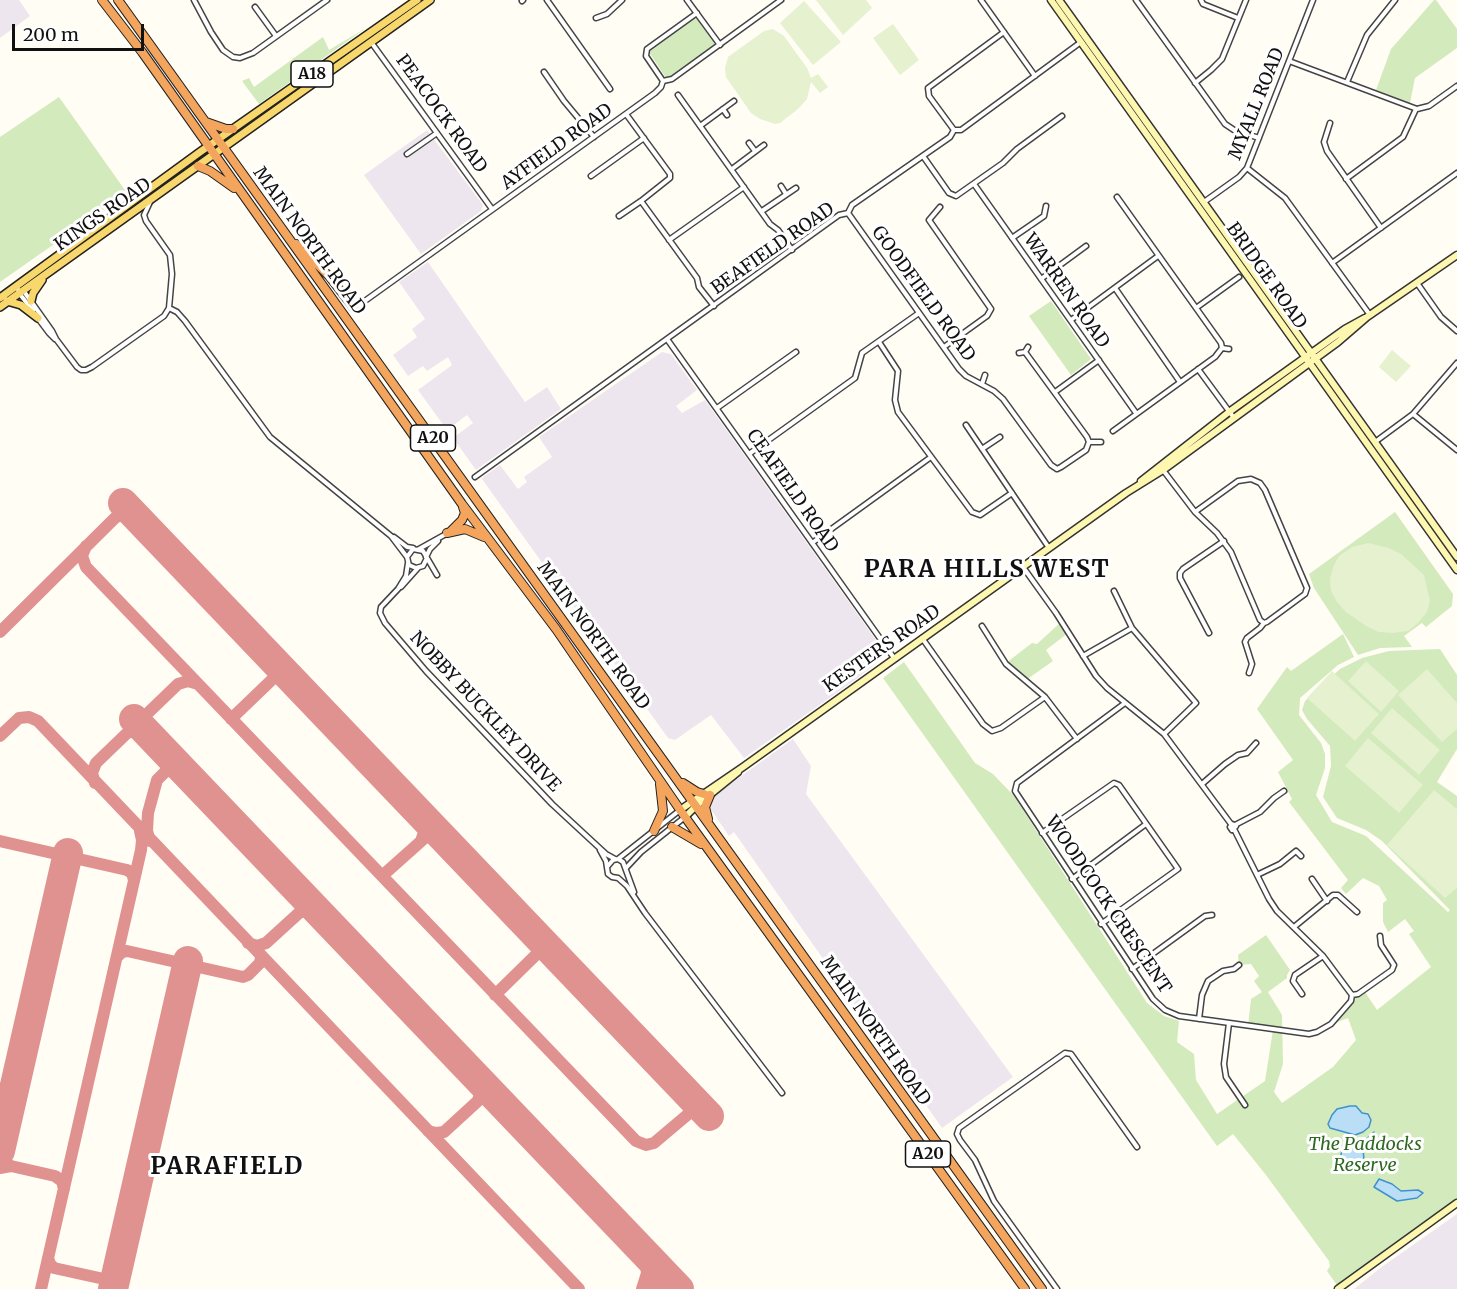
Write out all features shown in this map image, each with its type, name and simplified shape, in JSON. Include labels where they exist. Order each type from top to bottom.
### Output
[{"type":"highway","name":"MAIN NORTH ROAD","points":[[102,0],[209,146],[462,504],[597,686],[682,814],[1025,1289]]},
{"type":"highway","name":"MAIN NORTH ROAD","points":[[118,0],[1042,1289]]},
{"type":"highway","points":[[204,122],[233,129]]},
{"type":"highway","points":[[198,166],[210,171],[240,192]]},
{"type":"highway","points":[[286,235],[329,276],[354,308]]},
{"type":"highway","points":[[446,534],[462,520],[465,513],[462,504]]},
{"type":"highway","points":[[446,534],[465,529],[488,539]]},
{"type":"highway","points":[[654,831],[663,811],[658,779]]},
{"type":"highway","points":[[676,779],[696,792],[707,794],[705,807],[710,826]]},
{"type":"highway","points":[[672,827],[707,848]]},
{"type":"main road","name":"A18","points":[[223,148],[298,94],[417,0]]},
{"type":"main road","name":"A18","points":[[209,146],[278,97],[430,0]]},
{"type":"main road","name":"BRIDGE ROAD","points":[[1051,0],[1084,40]]},
{"type":"main road","name":"BRIDGE ROAD","points":[[1059,0],[1084,40],[1457,570]]},
{"type":"main road","points":[[278,97],[294,90],[298,94]]},
{"type":"main road","name":"KINGS ROAD","points":[[20,290],[209,146]]},
{"type":"main road","name":"KINGS ROAD","points":[[0,307],[4,300],[47,273],[223,148]]},
{"type":"main road","name":"BRIDGE ROAD","points":[[1201,205],[1298,347],[1310,358],[1376,442],[1457,557]]},
{"type":"main road","name":"KESTERS ROAD","points":[[1161,467],[1234,418],[1310,358],[1357,328],[1368,316],[1457,255]]},
{"type":"main road","points":[[31,301],[33,293],[47,273]]},
{"type":"main road","points":[[4,300],[21,305],[38,318]]},
{"type":"main road","points":[[1294,365],[1298,347]]},
{"type":"main road","name":"KESTERS ROAD","points":[[682,814],[743,767],[1126,493],[1229,412],[1294,365],[1310,358]]},
{"type":"main road","points":[[1369,446],[1376,442]]},
{"type":"main road","points":[[1343,1287],[1457,1203]]},
{"type":"street","points":[[194,0],[221,47],[233,57],[240,58],[249,55],[327,0]]},
{"type":"street","points":[[314,0],[319,6]]},
{"type":"street","points":[[547,0],[610,89]]},
{"type":"street","points":[[596,18],[607,14],[622,0]]},
{"type":"street","name":"AYFIELD ROAD","points":[[772,7],[775,0]]},
{"type":"street","name":"AYFIELD ROAD","points":[[354,308],[626,114],[658,90],[663,81],[672,79],[721,46],[781,0]]},
{"type":"street","points":[[981,0],[1035,76]]},
{"type":"street","points":[[1136,0],[1226,126],[1259,138]]},
{"type":"street","points":[[1201,0],[1203,4],[1238,18]]},
{"type":"street","points":[[1195,83],[1220,61],[1246,0]]},
{"type":"street","name":"MYALL ROAD","points":[[1201,205],[1239,177],[1247,168],[1313,0]]},
{"type":"street","points":[[1347,82],[1366,34],[1395,0]]},
{"type":"street","points":[[690,1],[696,13],[721,46]]},
{"type":"street","points":[[255,7],[276,36]]},
{"type":"street","points":[[663,81],[646,56],[647,49],[696,13]]},
{"type":"street","points":[[954,130],[929,96],[928,88],[1004,32]]},
{"type":"street","name":"PEACOCK ROAD","points":[[369,39],[492,209]]},
{"type":"street","name":"BEAFIELD ROAD","points":[[475,477],[839,215],[848,213],[852,205],[950,137],[954,130],[961,130],[1084,40]]},
{"type":"street","points":[[1289,61],[1416,109],[1427,107],[1457,87]]},
{"type":"street","points":[[544,72],[564,101],[594,137]]},
{"type":"street","points":[[678,95],[770,224],[778,230],[792,250]]},
{"type":"street","points":[[700,126],[734,101]]},
{"type":"street","points":[[723,109],[727,115]]},
{"type":"street","points":[[1346,179],[1405,135],[1416,109]]},
{"type":"street","points":[[619,216],[670,178],[670,174],[626,114]]},
{"type":"street","points":[[923,156],[953,195],[960,194],[1062,116]]},
{"type":"street","points":[[1330,123],[1325,140],[1326,148],[1381,228]]},
{"type":"street","points":[[407,154],[437,133]]},
{"type":"street","points":[[591,176],[644,138]]},
{"type":"street","points":[[749,143],[755,151]]},
{"type":"street","points":[[732,169],[764,145]]},
{"type":"street","points":[[1247,168],[1282,194],[1368,316]]},
{"type":"street","points":[[1332,263],[1457,173]]},
{"type":"street","name":"WARREN ROAD","points":[[974,184],[1136,413]]},
{"type":"street","points":[[781,186],[786,194]]},
{"type":"street","points":[[669,240],[744,187]]},
{"type":"street","points":[[762,211],[796,188]]},
{"type":"street","points":[[1117,197],[1222,348],[1229,349]]},
{"type":"street","points":[[20,290],[31,301],[76,368],[86,370],[158,320],[169,308],[172,274],[170,255],[144,215],[152,199]]},
{"type":"street","points":[[641,201],[697,278],[699,287],[714,306]]},
{"type":"street","points":[[1012,238],[1044,216],[1046,206]]},
{"type":"street","points":[[940,207],[929,220],[991,309],[987,316],[944,347]]},
{"type":"street","name":"GOODFIELD ROAD","points":[[848,213],[959,369],[966,376],[1003,399],[1054,468],[1061,467],[1086,450],[1089,442]]},
{"type":"street","points":[[1041,279],[1086,246]]},
{"type":"street","points":[[1071,320],[1158,256]]},
{"type":"street","points":[[1196,308],[1239,277]]},
{"type":"street","points":[[1417,283],[1441,317],[1457,332]]},
{"type":"street","points":[[1115,288],[1180,382]]},
{"type":"street","points":[[20,290],[49,333],[56,339]]},
{"type":"street","points":[[169,308],[185,321],[270,437],[391,536],[408,547],[423,551],[437,575],[411,567],[391,536]]},
{"type":"street","points":[[749,454],[855,378],[862,353],[919,313]]},
{"type":"street","name":"CEAFIELD ROAD","points":[[667,339],[894,658]]},
{"type":"street","points":[[879,342],[897,371],[895,400],[898,412],[972,512],[980,515],[1012,493]]},
{"type":"street","points":[[1113,431],[1219,354],[1222,348]]},
{"type":"street","points":[[1018,352],[1026,350],[1089,442],[1101,442]]},
{"type":"street","points":[[717,408],[796,352]]},
{"type":"street","points":[[1054,392],[1099,360]]},
{"type":"street","points":[[1376,442],[1413,414],[1457,363]]},
{"type":"street","points":[[1198,369],[1234,418]]},
{"type":"street","name":"GOODFIELD ROAD","points":[[982,384],[985,375]]},
{"type":"street","points":[[1413,414],[1457,450]]},
{"type":"street","points":[[966,425],[1049,548]]},
{"type":"street","points":[[982,449],[1000,436]]},
{"type":"street","points":[[813,543],[931,457]]},
{"type":"street","points":[[1161,467],[1195,512],[1224,541],[1231,552],[1257,615],[1264,622]]},
{"type":"street","points":[[1195,512],[1238,481],[1251,479],[1263,486],[1307,588],[1305,594],[1271,620],[1264,622],[1260,628],[1246,638],[1251,664],[1249,673]]},
{"type":"street","points":[[407,560],[409,552],[446,534]]},
{"type":"street","points":[[419,568],[430,549],[446,534]]},
{"type":"street","points":[[1209,633],[1180,578],[1180,573],[1224,541]]},
{"type":"street","name":"NOBBY BUCKLEY DRIVE","points":[[398,589],[406,576],[407,560]]},
{"type":"street","points":[[1023,566],[1096,676],[1164,734],[1234,826],[1269,900],[1323,956],[1352,994],[1358,994],[1392,970],[1394,965],[1381,945],[1380,936]]},
{"type":"street","name":"NOBBY BUCKLEY DRIVE","points":[[419,568],[381,607],[380,613],[385,623],[426,671],[528,778],[598,846],[616,860]]},
{"type":"street","points":[[1114,591],[1132,628],[1196,703],[1164,734]]},
{"type":"street","points":[[982,626],[1006,664],[1046,697],[1077,739]]},
{"type":"street","points":[[1083,656],[1132,628]]},
{"type":"street","points":[[922,638],[987,729],[992,731],[1001,728],[1046,697]]},
{"type":"street","name":"WOODCOCK CRESCENT","points":[[1125,703],[1017,783],[1015,791],[1101,924],[1153,999],[1165,1010],[1179,1016],[1309,1034],[1331,1024],[1351,1001],[1352,994]]},
{"type":"street","points":[[1202,784],[1238,755],[1247,753],[1256,743]]},
{"type":"street","points":[[1042,833],[1114,783],[1119,784],[1178,869],[1101,924]]},
{"type":"street","points":[[1234,826],[1260,812],[1284,791]]},
{"type":"street","name":"KESTERS ROAD","points":[[626,869],[640,852],[672,827],[682,814]]},
{"type":"street","name":"KESTERS ROAD","points":[[616,860],[654,831],[682,814]]},
{"type":"street","points":[[1072,879],[1147,824]]},
{"type":"street","name":"NOBBY BUCKLEY DRIVE","points":[[598,846],[607,867]]},
{"type":"street","points":[[1257,875],[1280,864],[1296,851],[1301,856]]},
{"type":"street","points":[[637,901],[623,862],[611,861],[607,867],[610,876],[618,878],[627,886],[637,901],[782,1093]]},
{"type":"street","points":[[618,878],[624,874],[626,869]]},
{"type":"street","points":[[1311,879],[1327,901]]},
{"type":"street","points":[[1293,927],[1333,895],[1338,895],[1358,912]]},
{"type":"street","points":[[1132,969],[1205,916],[1212,915]]},
{"type":"street","points":[[1302,994],[1293,981],[1295,975],[1323,956]]},
{"type":"street","points":[[1199,1019],[1202,995],[1208,981],[1223,971],[1234,969],[1239,965]]},
{"type":"street","points":[[1229,1023],[1224,1064],[1226,1077],[1245,1105]]},
{"type":"street","points":[[1058,1289],[994,1201],[975,1160],[957,1134],[959,1128],[1065,1053],[1071,1054],[1137,1147]]},
{"type":"shaded area","points":[[0,0],[19,0],[30,16],[0,38]]},
{"type":"shaded area","points":[[427,130],[483,205],[481,211],[421,254],[364,175]]},
{"type":"shaded area","points":[[428,262],[525,402],[547,387],[561,409],[476,470],[453,438],[473,423],[467,415],[447,430],[418,390],[452,365],[448,357],[427,371],[423,366],[408,376],[393,355],[417,337],[412,329],[425,319],[399,282]]},
{"type":"shaded area","points":[[662,352],[671,354],[697,390],[676,406],[682,413],[705,400],[885,653],[884,657],[855,680],[744,758],[711,715],[675,740],[668,738],[482,479],[500,465],[518,489],[527,482],[524,477],[552,457],[539,437]]},
{"type":"shaded area","points":[[793,739],[811,766],[806,794],[1013,1077],[942,1128],[734,832],[729,836],[710,808],[712,797]]},
{"type":"shaded area","points":[[1457,1214],[1457,1289],[1354,1289],[1383,1266]]},
{"type":"green space","points":[[816,0],[866,0],[872,8],[843,35]]},
{"type":"green space","points":[[1434,0],[1457,29],[1457,48],[1415,78],[1410,103],[1376,90],[1391,49]]},
{"type":"green space","points":[[804,1],[841,42],[813,65],[780,23]]},
{"type":"green space","points":[[697,19],[714,40],[714,46],[666,78],[649,52]]},
{"type":"green space","points":[[893,24],[919,60],[900,75],[873,38]]},
{"type":"green space","points":[[366,28],[259,104],[242,81],[249,78],[254,87],[323,37],[329,50]]},
{"type":"green space","points":[[773,29],[784,36],[807,68],[811,78],[818,74],[828,87],[820,93],[811,82],[807,99],[798,109],[780,123],[775,124],[751,113],[726,77],[725,68],[728,57],[764,31]]},
{"type":"green space","points":[[59,97],[127,193],[0,282],[0,137]]},
{"type":"green space","points":[[1051,301],[1091,359],[1071,375],[1029,316]]},
{"type":"green space","points":[[1392,350],[1411,366],[1396,382],[1379,367]]},
{"type":"green space","points":[[1395,512],[1453,594],[1452,606],[1426,627],[1422,623],[1404,636],[1412,647],[1380,648],[1358,655],[1314,588],[1309,574]]},
{"type":"green space","points":[[1369,543],[1401,554],[1424,575],[1430,601],[1427,612],[1408,631],[1379,632],[1366,626],[1346,612],[1331,591],[1330,579],[1339,556],[1352,547]]},
{"type":"green space","points":[[1061,622],[1068,633],[1046,650],[1053,661],[1026,680],[1006,663],[1032,643],[1037,644]]},
{"type":"green space","name":"The Paddocks Reserve","points":[[1343,634],[1354,657],[1338,665],[1300,698],[1299,715],[1321,743],[1325,754],[1325,768],[1316,795],[1332,822],[1366,836],[1448,912],[1450,910],[1382,841],[1366,830],[1337,818],[1323,797],[1331,766],[1330,746],[1302,710],[1305,701],[1340,669],[1362,658],[1389,651],[1440,649],[1457,675],[1457,749],[1437,782],[1457,796],[1457,1203],[1339,1288],[1327,1271],[1330,1266],[1329,1261],[1233,1134],[1217,1146],[883,678],[904,662],[975,763],[993,774],[1014,796],[1147,1003],[1164,1016],[1179,1021],[1177,1042],[1194,1054],[1196,1080],[1217,1114],[1265,1081],[1273,1030],[1248,1026],[1251,999],[1262,992],[1254,981],[1259,976],[1251,964],[1239,965],[1238,955],[1266,935],[1290,970],[1287,978],[1268,992],[1282,1015],[1283,1064],[1274,1092],[1282,1103],[1333,1067],[1356,1040],[1348,1018],[1335,1023],[1354,998],[1365,992],[1377,1010],[1431,967],[1409,934],[1414,931],[1405,919],[1388,932],[1383,922],[1383,903],[1387,900],[1379,886],[1363,878],[1346,894],[1341,888],[1348,880],[1289,802],[1292,799],[1278,772],[1293,760],[1257,709],[1287,667],[1291,671]]},
{"type":"green space","points":[[1366,661],[1399,691],[1381,712],[1348,681]]},
{"type":"green space","points":[[1427,669],[1457,703],[1457,729],[1442,742],[1398,695]]},
{"type":"green space","points":[[1332,671],[1379,714],[1355,741],[1307,698]]},
{"type":"green space","points":[[1392,708],[1440,750],[1419,775],[1371,733]]},
{"type":"green space","points":[[1368,738],[1423,785],[1399,813],[1345,766]]},
{"type":"green space","points":[[1434,790],[1457,809],[1457,888],[1445,898],[1387,845]]},
{"type":"water","points":[[1356,1106],[1362,1113],[1368,1114],[1371,1120],[1369,1127],[1355,1135],[1330,1128],[1328,1124],[1337,1109]]},
{"type":"water","points":[[1374,1132],[1375,1138],[1369,1147],[1365,1146],[1363,1149],[1364,1160],[1354,1168],[1342,1166],[1341,1154],[1345,1145],[1360,1145]]},
{"type":"water","points":[[1379,1179],[1392,1184],[1401,1191],[1418,1190],[1423,1193],[1417,1198],[1397,1201],[1374,1187]]},
{"type":"taxiway","points":[[0,632],[126,507]]},
{"type":"taxiway","points":[[116,517],[125,514],[136,517]]},
{"type":"taxiway","points":[[86,546],[82,556],[86,567],[636,1141],[646,1145],[654,1143],[699,1105]]},
{"type":"taxiway","points":[[231,719],[282,670]]},
{"type":"taxiway","points":[[95,783],[92,773],[96,763],[178,684],[188,681],[198,684]]},
{"type":"taxiway","points":[[0,736],[19,718],[29,717],[38,721],[579,1289]]},
{"type":"taxiway","points":[[127,733],[136,730],[146,733],[174,761]]},
{"type":"taxiway","points":[[150,841],[147,831],[148,813],[157,780],[165,772],[174,770],[183,772],[214,803]]},
{"type":"taxiway","points":[[409,802],[424,821],[425,830],[422,838]]},
{"type":"taxiway","points":[[41,1289],[141,850],[140,831]]},
{"type":"taxiway","points":[[382,876],[428,835],[440,836],[457,852]]},
{"type":"taxiway","points":[[0,841],[127,870],[132,873],[134,880]]},
{"type":"taxiway","points":[[55,853],[64,863],[61,884]]},
{"type":"taxiway","points":[[248,943],[257,946],[266,943],[300,912],[304,905],[301,895],[268,860]]},
{"type":"taxiway","points":[[299,913],[307,910],[317,912],[352,947]]},
{"type":"taxiway","points":[[495,995],[546,945]]},
{"type":"taxiway","points":[[117,957],[127,951],[243,977],[260,963],[261,957]]},
{"type":"taxiway","points":[[181,992],[186,973],[199,967]]},
{"type":"taxiway","points":[[447,1046],[479,1082],[481,1092],[478,1100]]},
{"type":"taxiway","points":[[668,1073],[690,1098],[691,1106],[688,1114]]},
{"type":"taxiway","points":[[428,1131],[444,1132],[480,1099],[488,1096],[497,1099],[530,1132]]},
{"type":"taxiway","points":[[5,1129],[1,1155],[4,1162],[11,1166]]},
{"type":"taxiway","points":[[0,1168],[11,1166],[55,1176],[62,1181],[64,1189]]},
{"type":"taxiway","points":[[612,1218],[645,1258],[647,1273],[642,1289]]},
{"type":"taxiway","points":[[102,1279],[109,1278],[116,1272],[123,1248]]},
{"type":"taxiway","points":[[48,1258],[54,1268],[104,1279],[112,1289]]},
{"type":"taxiway","points":[[646,1287],[661,1282],[679,1289]]},
{"type":"runway","points":[[123,503],[709,1116]]},
{"type":"runway","points":[[134,719],[679,1289]]},
{"type":"runway","points":[[0,1151],[68,853]]},
{"type":"runway","points":[[113,1289],[188,961]]},
{"type":"district","name":"PARA HILLS WEST","points":[[987,570]]},
{"type":"district","name":"PARAFIELD","points":[[227,1167]]}]
